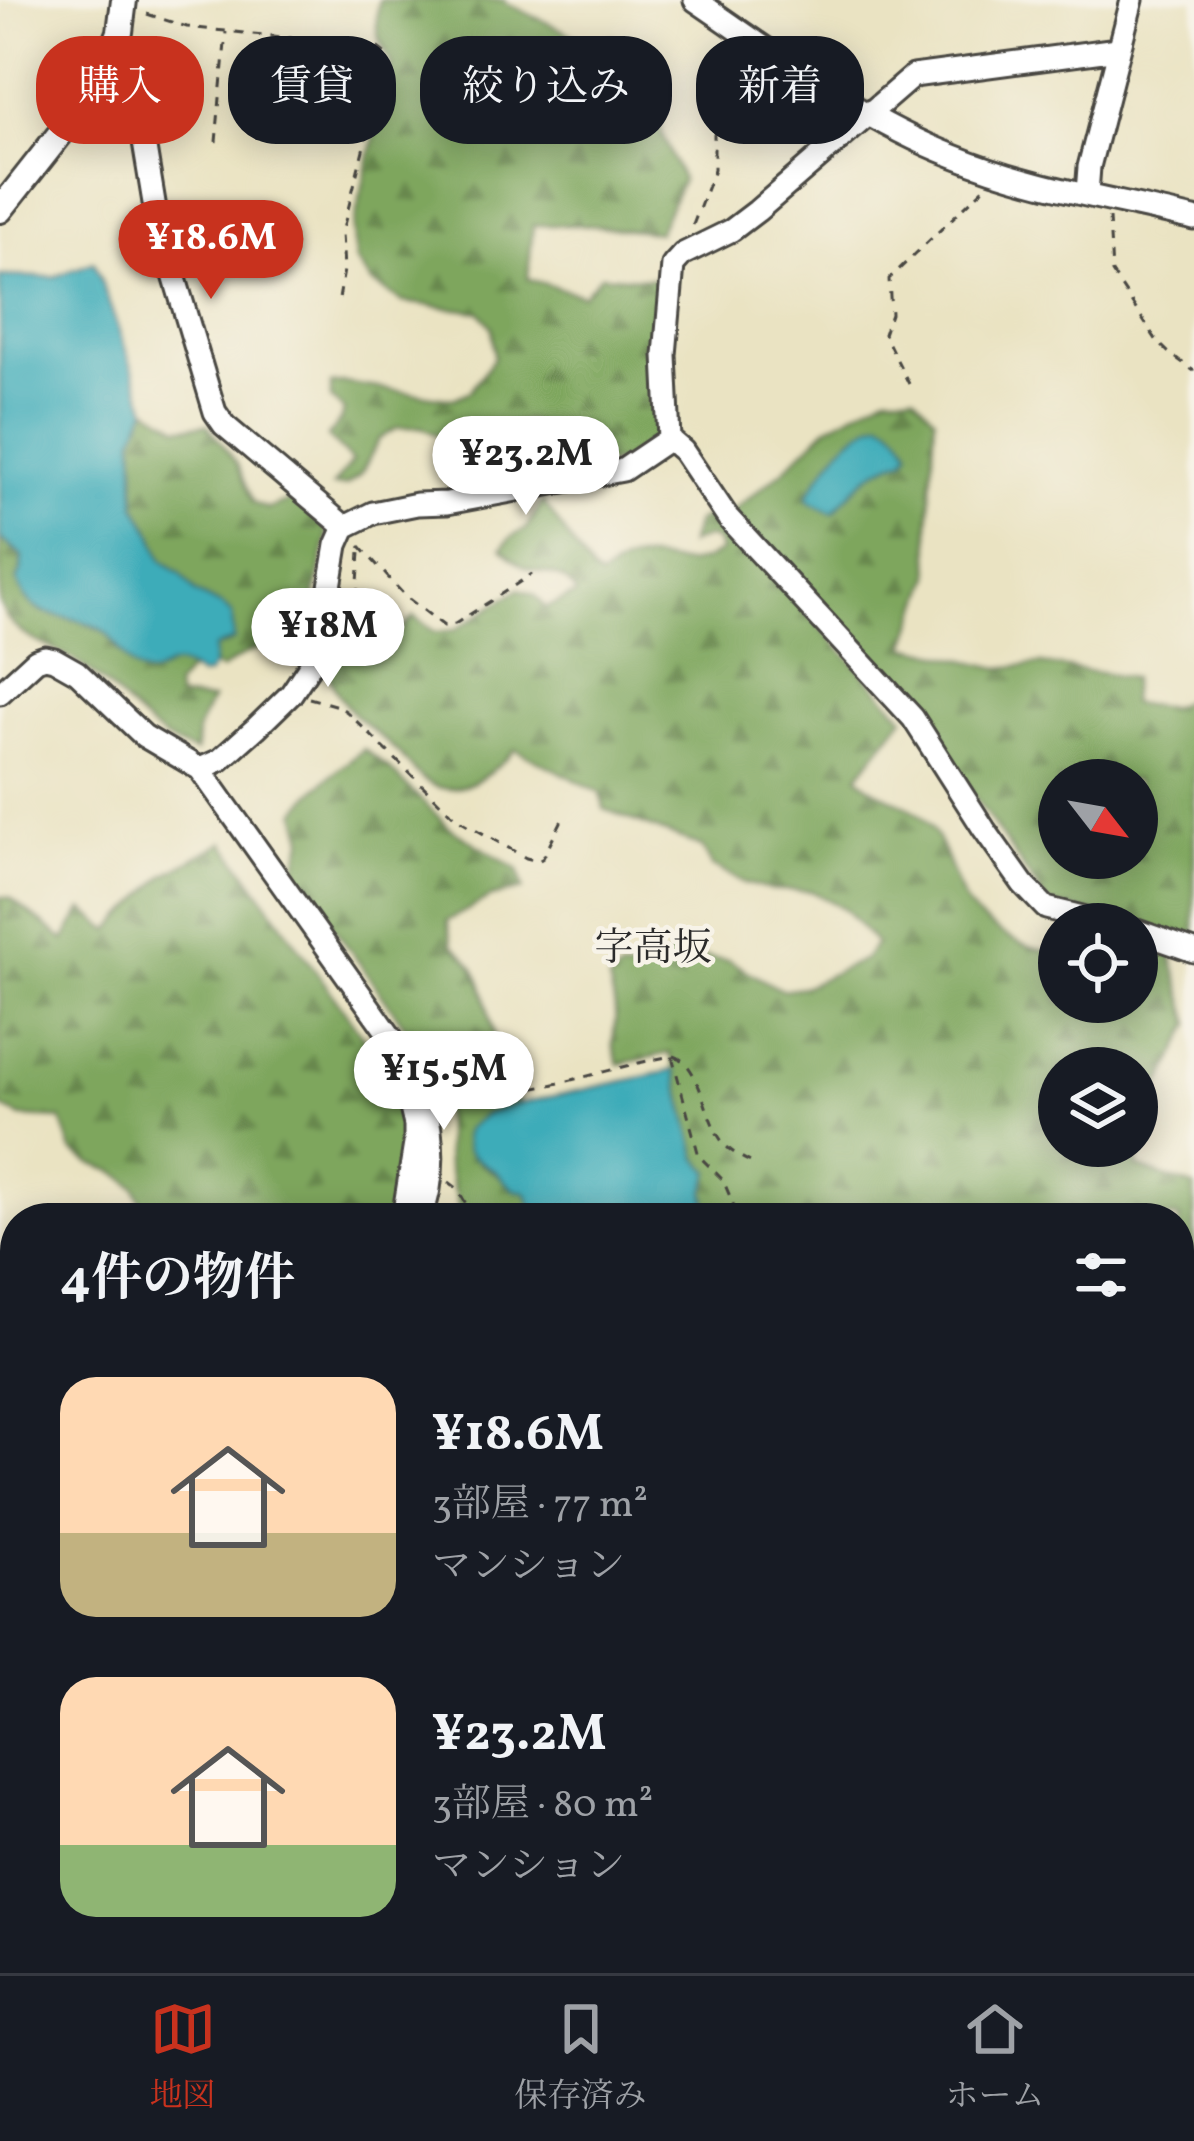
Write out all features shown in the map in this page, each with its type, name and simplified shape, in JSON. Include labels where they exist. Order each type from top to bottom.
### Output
[{"type":"main road","points":[[118,36],[123,3]]},
{"type":"main road","points":[[0,210],[52,144]]},
{"type":"street","points":[[695,0],[746,36]]},
{"type":"street","points":[[1098,195],[1089,167],[1132,0]]},
{"type":"street","points":[[1041,903],[984,830],[913,718],[728,518],[683,451],[669,439],[665,355],[670,279],[682,254],[745,221],[913,76],[1118,49]]},
{"type":"street","points":[[866,115],[994,170],[1194,219]]},
{"type":"street","points":[[144,144],[156,215],[215,412],[224,425],[345,527]]},
{"type":"street","points":[[200,769],[220,760],[291,694],[309,667],[321,640],[337,544],[345,527],[373,513],[623,470],[669,439]]},
{"type":"street","points":[[0,693],[36,660],[54,659],[77,672],[144,736],[200,769],[415,1071],[429,1124],[430,1175],[418,1203]]},
{"type":"street","points":[[1158,938],[1194,951]]},
{"type":"street","points":[[399,1049],[415,1126],[414,1203]]},
{"type":"path","points":[[123,3],[187,27],[377,47],[387,55],[342,233],[344,270],[339,299]]},
{"type":"path","points":[[216,142],[226,32]]},
{"type":"path","points":[[693,250],[694,217],[713,170],[713,144]]},
{"type":"path","points":[[909,384],[884,334],[891,314],[889,278],[985,187],[994,170]]},
{"type":"path","points":[[1098,195],[1112,273],[1157,341],[1194,371]]},
{"type":"path","points":[[345,527],[405,596],[444,626],[455,624],[532,574]]},
{"type":"path","points":[[356,615],[361,547]]},
{"type":"path","points":[[291,694],[347,712],[456,818],[526,858],[543,858],[562,820]]},
{"type":"path","points":[[673,1056],[699,1156],[723,1180],[733,1203]]},
{"type":"path","points":[[423,1094],[508,1093],[673,1056],[684,1059],[723,1143],[757,1165]]},
{"type":"path","points":[[430,1175],[447,1180],[466,1203]]},
{"type":"green space","points":[[379,0],[505,0],[575,36],[420,36],[420,144],[666,144],[682,180],[658,232],[533,225],[528,279],[583,295],[601,275],[663,280],[663,431],[626,460],[567,474],[569,433],[526,420],[473,436],[444,439],[421,427],[397,428],[379,439],[361,474],[346,486],[333,486],[352,461],[328,437],[344,410],[331,399],[331,384],[453,399],[470,391],[494,358],[492,327],[480,312],[403,302],[372,283],[355,260],[353,228],[373,144],[396,144],[396,36],[378,36]]},
{"type":"green space","points":[[887,394],[914,394],[935,417],[931,576],[906,646],[999,668],[1041,664],[1132,678],[1130,703],[1169,708],[1194,697],[1194,946],[1158,932],[1158,903],[1047,903],[919,715],[730,513],[783,471],[827,427]]},
{"type":"green space","points":[[147,408],[179,427],[208,425],[237,464],[253,503],[268,509],[299,497],[325,519],[327,538],[308,628],[289,645],[253,651],[221,670],[213,666],[214,648],[230,643],[223,606],[196,593],[162,560],[136,505],[134,438]]},
{"type":"green space","points":[[543,501],[600,578],[637,559],[684,563],[708,559],[721,551],[716,540],[705,537],[689,544],[697,522],[711,514],[721,520],[904,717],[858,776],[914,810],[929,825],[964,900],[979,918],[1038,949],[1038,1023],[1158,1023],[1158,947],[1170,951],[1191,1024],[1158,1091],[1158,1047],[1038,1047],[1038,1167],[1137,1167],[1194,1187],[1194,1203],[706,1203],[670,1053],[619,1064],[613,1047],[615,1012],[609,981],[620,971],[656,971],[670,953],[728,960],[781,990],[803,987],[864,959],[876,944],[845,909],[811,891],[770,890],[745,883],[712,866],[702,847],[604,809],[601,793],[515,749],[474,782],[449,789],[436,787],[357,717],[328,674],[322,657],[327,646],[337,641],[375,659],[414,616],[435,632],[455,630],[519,589],[535,595],[546,608],[576,594],[559,577],[522,566],[502,548],[525,530]]},
{"type":"green space","points":[[0,538],[22,556],[17,581],[41,612],[81,621],[109,634],[119,652],[153,675],[175,664],[190,669],[175,687],[178,698],[211,700],[197,730],[196,752],[162,736],[79,663],[13,625],[0,603]]},
{"type":"green space","points":[[364,749],[450,828],[518,870],[523,889],[491,897],[447,921],[452,945],[480,981],[499,1050],[516,1086],[517,1104],[485,1114],[479,1163],[526,1192],[531,1203],[457,1203],[447,1165],[443,1103],[406,1028],[294,872],[304,838],[297,812],[319,786]]},
{"type":"green space","points":[[224,842],[388,1072],[406,1112],[406,1160],[392,1203],[141,1203],[135,1187],[116,1172],[72,1151],[61,1119],[21,1117],[0,1106],[0,897],[10,898],[64,940],[83,909],[110,931],[165,875]]},
{"type":"water","points":[[94,262],[147,408],[134,438],[136,505],[162,560],[196,593],[232,614],[234,640],[214,648],[208,675],[199,676],[178,665],[154,674],[140,672],[102,630],[43,612],[17,581],[22,556],[0,538],[0,276],[54,277]]},
{"type":"water","points":[[881,421],[905,442],[910,451],[905,459],[873,473],[833,513],[811,502],[807,497],[838,452],[857,433]]},
{"type":"water","points":[[675,1070],[698,1159],[711,1172],[707,1203],[531,1203],[526,1192],[514,1190],[472,1156],[464,1137],[466,1129],[485,1114]]},
{"type":"district","name":"字高坂","points":[[653,950]]}]
